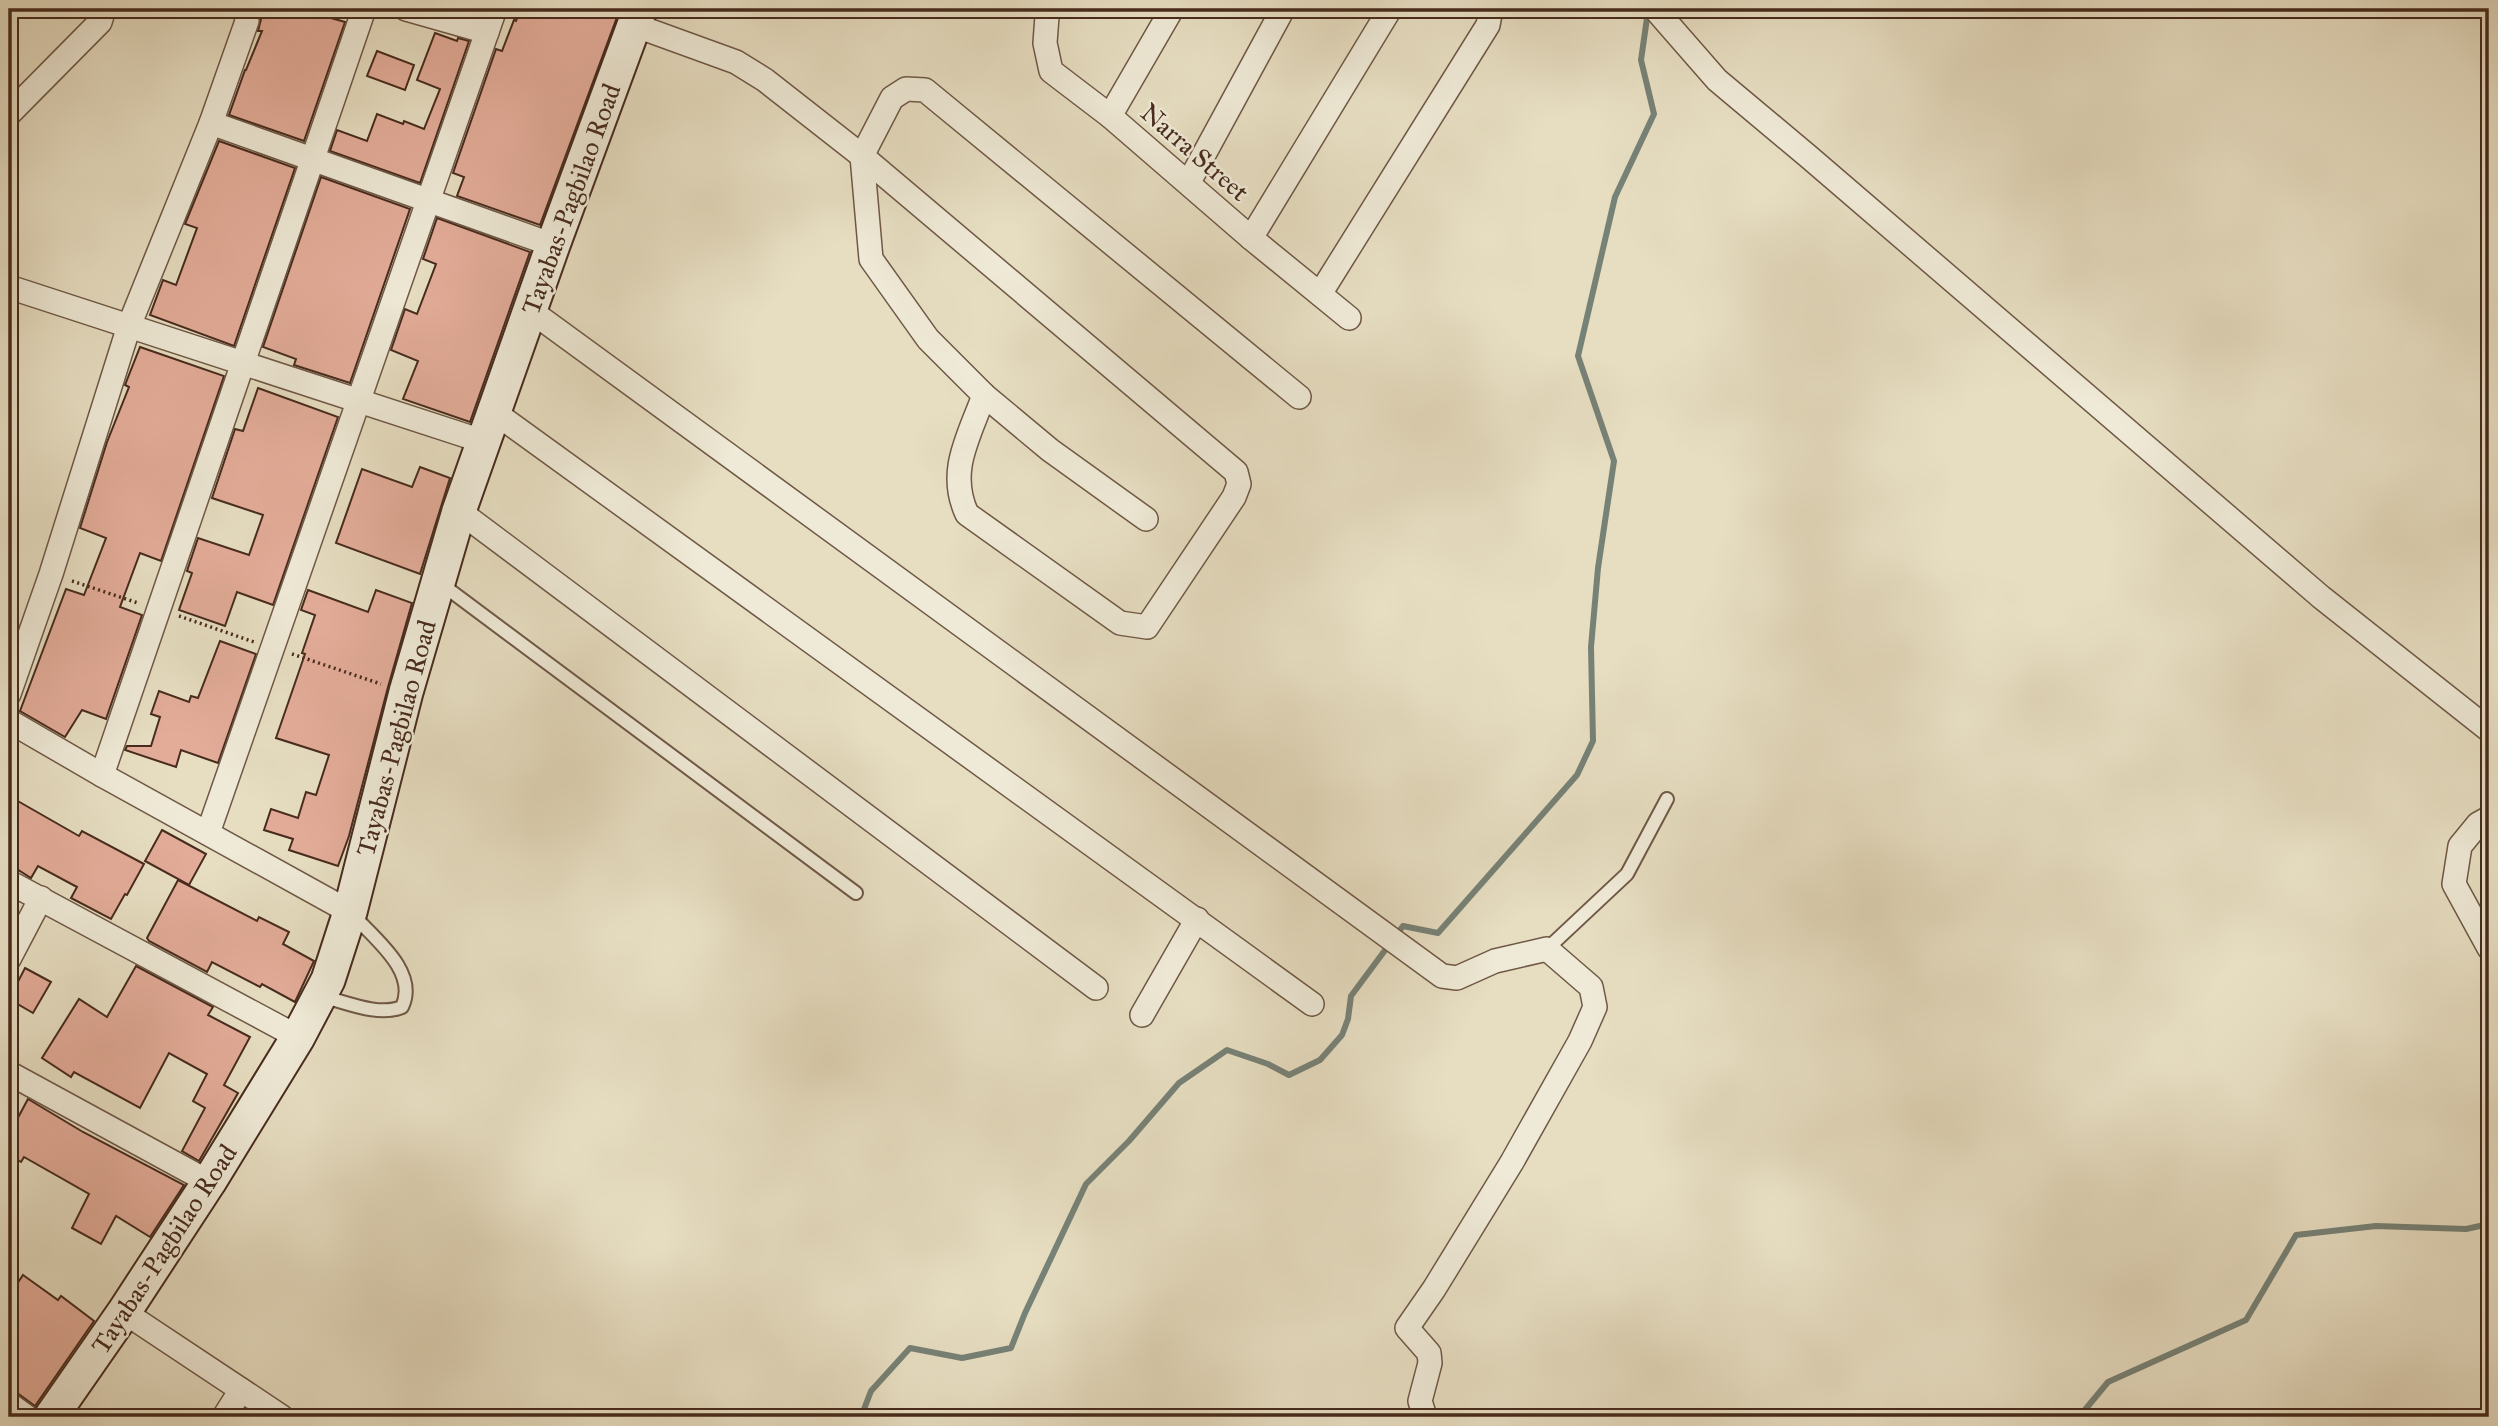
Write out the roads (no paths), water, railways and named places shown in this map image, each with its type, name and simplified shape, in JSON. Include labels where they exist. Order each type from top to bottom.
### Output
[{"type":"main road","name":"Tayabas-Pagbilao Road","points":[[51,1417],[209,1182],[298,1037],[328,980],[350,912],[406,692],[459,511],[637,17]]},
{"type":"street","points":[[9,114],[100,22],[104,9]]},
{"type":"street","points":[[9,694],[51,574],[129,326],[211,123],[247,21],[245,9]]},
{"type":"street","points":[[102,775],[364,9]]},
{"type":"street","points":[[406,9],[487,32]]},
{"type":"street","points":[[208,833],[495,9]]},
{"type":"street","name":"Narra Street","points":[[1044,9],[1047,16],[1045,43],[1051,71],[1110,116],[1251,238],[1349,318]]},
{"type":"street","points":[[1110,116],[1172,9]]},
{"type":"street","points":[[1189,182],[1283,9]]},
{"type":"street","points":[[1251,238],[1390,9]]},
{"type":"street","points":[[1320,294],[1488,25],[1491,9]]},
{"type":"street","points":[[1657,11],[1717,80],[2321,597],[2486,724]]},
{"type":"street","points":[[637,17],[736,62],[765,80],[862,156],[1236,472],[1239,484],[1234,497],[1147,627],[1120,623],[967,514],[958,496],[958,468],[984,395]]},
{"type":"street","points":[[1146,519],[1050,450],[984,395],[928,339],[871,259],[862,156],[892,98],[906,89],[925,90],[1299,397]]},
{"type":"street","points":[[211,123],[553,245]]},
{"type":"street","points":[[9,287],[359,401],[490,427],[1196,919],[1312,1004]]},
{"type":"street","points":[[531,312],[1442,976],[1457,978],[1495,961],[1547,948],[1591,987],[1595,1007],[1580,1041],[1512,1162],[1434,1289],[1409,1322],[1407,1328],[1429,1353],[1430,1363],[1420,1401],[1425,1417]]},
{"type":"street","points":[[459,511],[1096,988]]},
{"type":"street","points":[[9,721],[350,912]]},
{"type":"street","points":[[2489,818],[2478,824],[2460,846],[2454,884],[2489,948]]},
{"type":"street","points":[[9,882],[298,1037]]},
{"type":"street","points":[[9,959],[41,898]]},
{"type":"street","points":[[1142,1015],[1196,919]]},
{"type":"street","points":[[9,1073],[209,1182]]},
{"type":"street","points":[[124,1312],[282,1417]]},
{"type":"street","points":[[224,1417],[241,1390]]},
{"type":"street","points":[[9,1404],[27,1417]]},
{"type":"lane","points":[[437,581],[856,893]]},
{"type":"lane","points":[[1547,948],[1627,874],[1667,799]]},
{"type":"lane","points":[[321,996],[375,1009],[393,1010],[402,1007],[407,997],[406,982],[398,966],[350,912]]},
{"type":"waterway","points":[[861,1417],[871,1391],[910,1348],[962,1358],[1011,1348],[1086,1184],[1129,1141],[1179,1083],[1227,1050],[1268,1064],[1289,1075],[1320,1060],[1342,1035],[1348,1019],[1351,996],[1403,926],[1438,933],[1577,775],[1593,741],[1591,647],[1598,568],[1614,461],[1578,356],[1615,197],[1654,114],[1641,60],[1648,11]]},
{"type":"waterway","points":[[2079,1417],[2108,1382],[2246,1320],[2296,1235],[2376,1226],[2466,1229],[2489,1224]]}]
